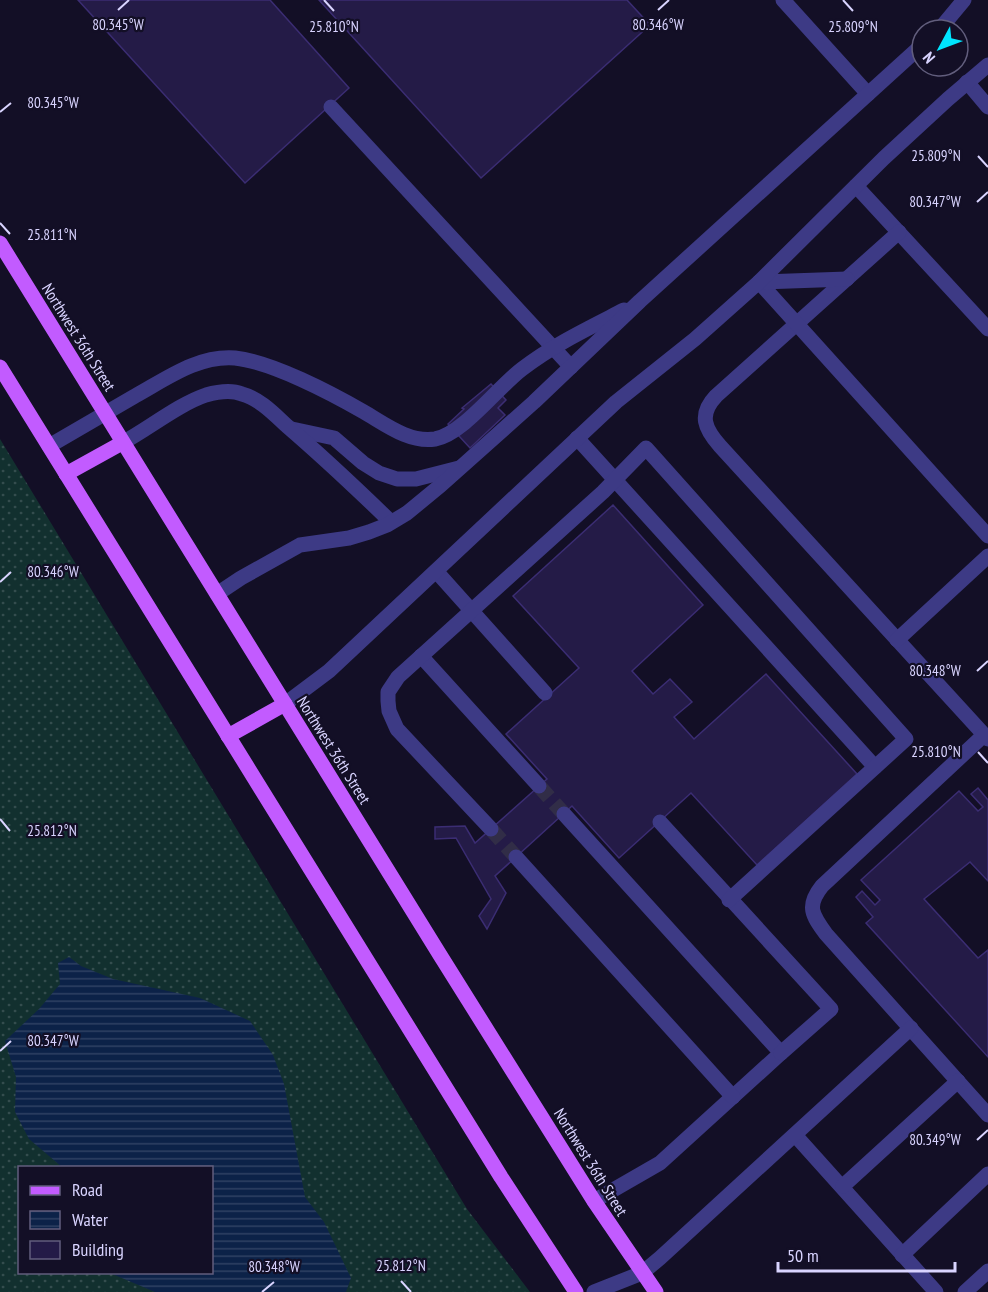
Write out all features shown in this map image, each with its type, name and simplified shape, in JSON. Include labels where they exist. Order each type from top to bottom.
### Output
[{"type":"main road","name":"Northwest 36th Street","points":[[0,243],[594,1201],[656,1292]]},
{"type":"main road","points":[[0,367],[501,1178],[576,1292]]},
{"type":"main road","points":[[66,474],[122,442]]},
{"type":"main road","points":[[228,736],[285,704]]},
{"type":"street","points":[[783,0],[868,94]]},
{"type":"street","points":[[949,18],[964,0]]},
{"type":"street","points":[[217,594],[249,573],[300,545],[349,538],[369,532],[391,522],[428,496],[910,56]]},
{"type":"street","points":[[285,704],[329,671],[635,385],[695,339],[759,282],[884,158],[988,65]]},
{"type":"street","points":[[967,82],[988,106]]},
{"type":"street","points":[[331,107],[571,367]]},
{"type":"street","points":[[856,186],[988,329]]},
{"type":"street","points":[[899,232],[709,404],[705,415],[708,430],[720,446],[986,737],[830,878],[812,900],[813,912],[826,934],[988,1115]]},
{"type":"street","points":[[759,282],[847,279]]},
{"type":"street","points":[[759,282],[988,536]]},
{"type":"street","points":[[49,446],[190,366],[219,358],[233,358],[262,364],[356,408],[410,437],[425,440],[436,439],[454,430],[522,369],[553,347],[640,301]]},
{"type":"street","points":[[122,442],[192,401],[224,392],[242,393],[257,400],[334,466],[391,522]]},
{"type":"street","points":[[291,429],[334,438],[363,463],[379,473],[397,479],[416,479],[459,468]]},
{"type":"street","points":[[577,438],[875,767]]},
{"type":"street","points":[[491,829],[402,736],[389,711],[388,692],[398,676],[603,492],[646,448],[906,739],[729,900]]},
{"type":"street","points":[[897,639],[988,556]]},
{"type":"street","points":[[436,571],[545,693]]},
{"type":"street","points":[[421,656],[539,786]]},
{"type":"street","points":[[564,814],[781,1053]]},
{"type":"street","points":[[594,1201],[660,1163],[831,1010],[660,822]]},
{"type":"street","points":[[516,857],[733,1097]]},
{"type":"street","points":[[629,1292],[642,1273],[911,1028]]},
{"type":"street","points":[[843,1186],[958,1081]]},
{"type":"street","points":[[795,1135],[936,1292]]},
{"type":"street","points":[[902,1255],[988,1174]]},
{"type":"street","points":[[965,1292],[988,1271]]},
{"type":"street","points":[[594,1292],[642,1273]]},
{"type":"green space","points":[[0,439],[467,1209],[530,1292],[0,1292]]},
{"type":"water","points":[[69,957],[81,966],[113,979],[200,998],[250,1021],[273,1055],[284,1084],[305,1197],[324,1222],[351,1278],[346,1292],[155,1292],[112,1274],[213,1274],[213,1166],[61,1166],[29,1139],[15,1112],[16,1077],[5,1041],[39,1009],[60,984],[58,963]]},
{"type":"building","points":[[78,0],[270,0],[349,88],[245,183]]},
{"type":"building","points":[[319,0],[627,0],[650,25],[481,178]]},
{"type":"building","points":[[491,384],[506,400],[498,408],[505,415],[470,448],[448,424],[464,409],[462,408]]},
{"type":"building","points":[[613,505],[703,605],[632,671],[653,694],[670,679],[692,702],[674,717],[694,739],[766,674],[857,774],[757,865],[691,793],[619,858],[572,806],[495,876],[506,893],[487,929],[479,916],[491,899],[456,838],[435,839],[435,827],[465,826],[475,843],[547,779],[506,734],[579,668],[513,596]]},
{"type":"building","points":[[978,788],[988,800],[988,881],[970,862],[924,899],[978,958],[988,950],[988,1057],[866,923],[873,917],[856,897],[862,891],[875,905],[880,900],[861,880],[959,791],[978,811],[983,807],[971,794]]},
{"type":"tunnel","points":[[539,786],[564,814]]},
{"type":"tunnel","points":[[491,829],[516,857]]}]
